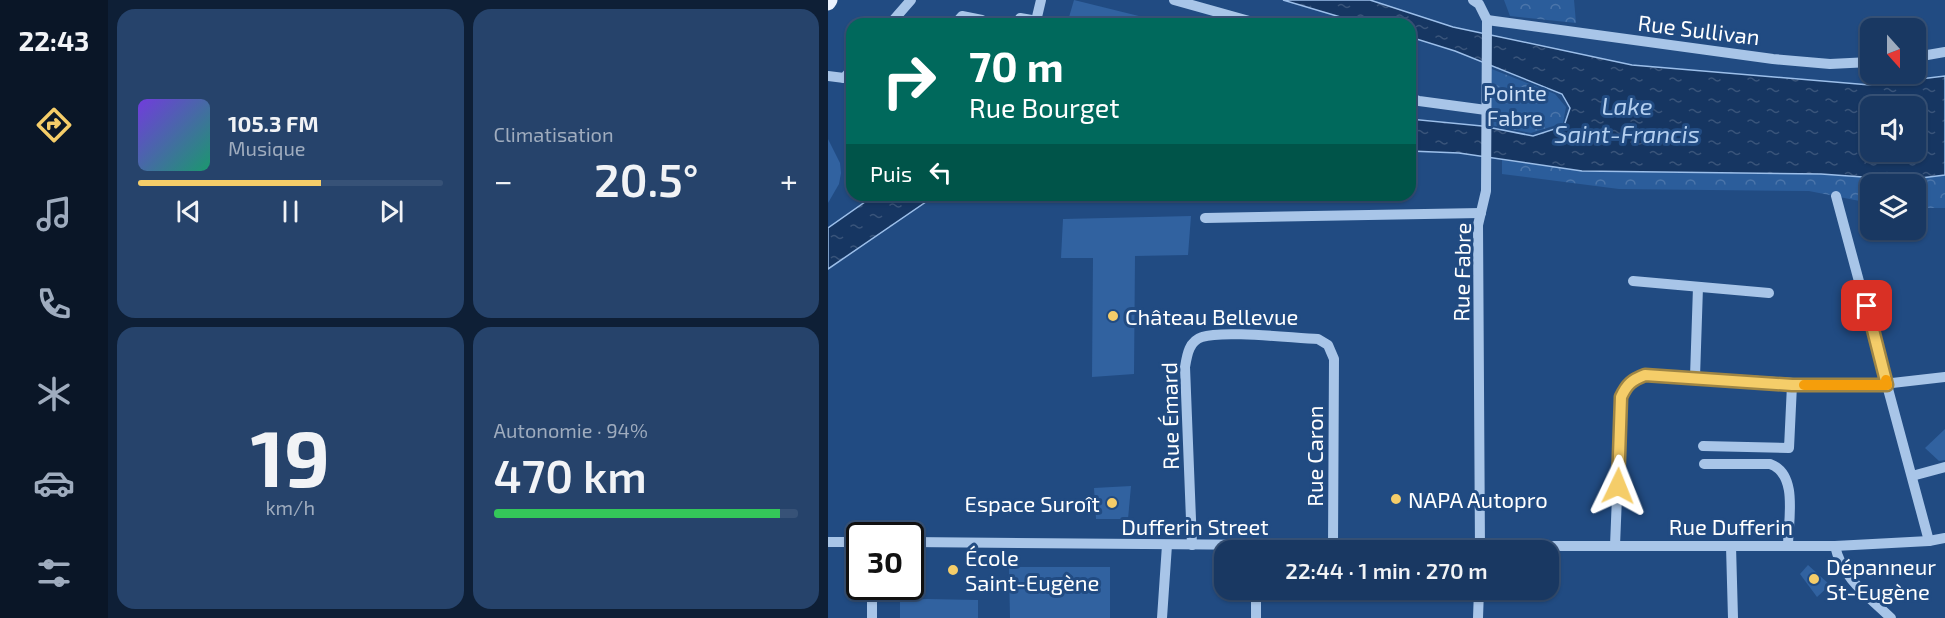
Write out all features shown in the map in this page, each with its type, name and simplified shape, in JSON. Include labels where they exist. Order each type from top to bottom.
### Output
[{"type":"street","points":[[895,18],[911,0]]},
{"type":"street","points":[[1037,18],[1041,0]]},
{"type":"street","points":[[1174,0],[1238,18]]},
{"type":"street","points":[[1473,0],[1484,11],[1487,20]]},
{"type":"street","name":"Rue Sullivan","points":[[1487,20],[1773,59],[1830,64],[1860,62]]},
{"type":"street","name":"Rue Fabre","points":[[1480,540],[1478,225],[1486,191],[1487,20]]},
{"type":"street","points":[[1926,55],[1945,52]]},
{"type":"street","points":[[828,76],[846,79]]},
{"type":"street","points":[[1416,101],[1486,110]]},
{"type":"street","points":[[1836,196],[1929,541]]},
{"type":"street","points":[[1205,218],[1481,213]]},
{"type":"street","points":[[1633,281],[1769,293]]},
{"type":"street","points":[[1695,377],[1698,287]]},
{"type":"street","name":"Rue Émard","points":[[1192,545],[1185,367],[1188,348],[1201,337],[1318,339],[1328,345],[1335,359],[1334,367]]},
{"type":"street","name":"Rue Caron","points":[[1333,540],[1334,367]]},
{"type":"street","points":[[1616,546],[1621,397],[1626,386],[1645,375],[1792,385],[1887,385],[1945,377]]},
{"type":"street","points":[[1703,446],[1789,448],[1792,385]]},
{"type":"street","points":[[1704,464],[1770,464],[1779,467],[1784,472],[1789,490],[1788,546]]},
{"type":"street","points":[[1911,476],[1945,467]]},
{"type":"street","name":"Rue Dufferin","points":[[1559,547],[1835,546],[1929,541],[1945,538]]},
{"type":"street","points":[[828,542],[846,542]]},
{"type":"street","name":"Dufferin Street","points":[[924,542],[1214,546]]},
{"type":"street","points":[[1162,618],[1167,545]]},
{"type":"street","points":[[1731,546],[1733,618]]},
{"type":"street","points":[[1835,546],[1838,561],[1846,575],[1891,618]]},
{"type":"street","points":[[872,600],[872,618]]},
{"type":"street","points":[[1256,600],[1256,618]]},
{"type":"street","points":[[1478,618],[1479,600]]},
{"type":"green space","points":[[1504,0],[1574,0],[1576,23],[1510,16]]},
{"type":"green space","name":"Pointe Fabre","points":[[1489,68],[1555,94],[1566,107],[1563,123],[1531,133],[1490,125]]},
{"type":"green space","points":[[1502,160],[1582,171],[1821,174],[1860,177],[1860,201],[1809,191],[1619,189],[1502,174]]},
{"type":"green space","points":[[1945,175],[1945,208],[1926,208],[1926,177]]},
{"type":"water","name":"Lake Saint-Francis","points":[[1283,0],[1370,0],[1453,27],[1632,65],[1870,85],[1926,84],[1926,78],[1945,76],[1945,175],[1926,177],[1926,174],[1860,174],[1860,177],[1821,174],[1582,171],[1459,153],[1416,151],[1416,120],[1482,126],[1533,136],[1564,126],[1570,108],[1562,94],[1455,51],[1416,39],[1416,18],[1344,18]]},
{"type":"water","points":[[866,201],[927,201],[828,269],[828,228]]},
{"type":"building","points":[[1074,0],[1147,18],[1069,18]]},
{"type":"building","points":[[828,139],[840,163],[841,173],[839,184],[828,203]]},
{"type":"building","name":"Château Bellevue","points":[[1191,216],[1188,255],[1135,256],[1134,374],[1092,377],[1093,258],[1061,258],[1063,219]]},
{"type":"building","points":[[1945,429],[1945,460],[1939,461],[1925,448]]},
{"type":"building","name":"Espace Suroît","points":[[1131,486],[1128,519],[1096,519],[1094,488]]},
{"type":"building","name":"Dépanneur St-Eugène","points":[[1808,565],[1830,585],[1817,597],[1800,574]]},
{"type":"building","points":[[1009,567],[1110,567],[1110,618],[1010,618]]},
{"type":"building","points":[[900,600],[978,600],[978,618],[900,618]]},
{"type":"slow traffic","points":[[1804,385],[1857,387],[1887,385],[1886,380]]},
{"type":"place","name":"Château Bellevue","points":[[1113,316]]},
{"type":"place","name":"NAPA Autopro","points":[[1396,499]]},
{"type":"place","name":"Espace Suroît","points":[[1112,503]]},
{"type":"place","name":"École Saint-Eugène","points":[[953,570]]},
{"type":"place","name":"Dépanneur St-Eugène","points":[[1814,579]]},
{"type":"route","points":[[1618,486],[1621,397],[1626,386],[1634,379],[1645,375],[1792,385],[1857,387],[1887,385],[1867,306]]}]
